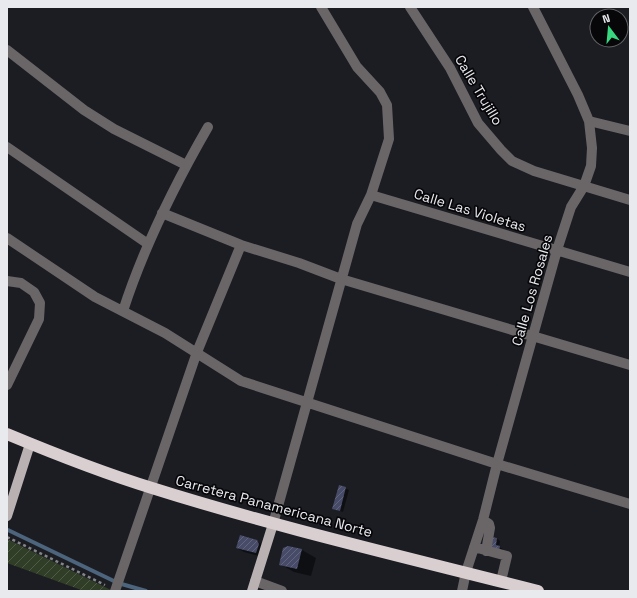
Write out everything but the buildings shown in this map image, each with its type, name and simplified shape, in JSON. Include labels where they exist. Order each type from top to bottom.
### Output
[{"type":"highway","name":"Carretera Panamericana Norte","points":[[7,434],[86,466],[150,488],[272,524],[538,591]]},
{"type":"main road","points":[[7,516],[30,444]]},
{"type":"main road","points":[[254,586],[272,524]]},
{"type":"street","points":[[272,524],[357,224],[371,195],[390,139],[387,105],[380,92],[357,67],[321,7]]},
{"type":"street","name":"Calle Trujillo","points":[[410,7],[450,68],[478,123],[512,161],[534,171],[630,200]]},
{"type":"street","name":"Calle Los Rosales","points":[[462,591],[466,572],[483,520],[497,464],[557,250],[571,207],[584,186],[591,166],[592,148],[589,120],[578,95],[533,7]]},
{"type":"street","points":[[7,50],[90,114],[114,129],[186,165]]},
{"type":"street","points":[[589,120],[630,132]]},
{"type":"street","points":[[123,311],[134,276],[162,213],[186,165],[208,127]]},
{"type":"street","points":[[7,147],[148,244]]},
{"type":"street","name":"Calle Las Violetas","points":[[371,195],[630,272]]},
{"type":"street","points":[[162,213],[241,245],[299,263],[341,279],[630,365]]},
{"type":"street","points":[[7,238],[95,297],[165,333],[241,381],[497,464],[630,504]]},
{"type":"street","points":[[116,590],[197,352],[241,245]]},
{"type":"street","points":[[7,281],[21,283],[34,292],[40,302],[39,318],[7,385]]},
{"type":"street","points":[[483,520],[489,524],[490,528],[486,551]]},
{"type":"street","points":[[474,547],[507,556],[500,581]]},
{"type":"street","points":[[254,586],[282,591]]},
{"type":"path","points":[[7,536],[116,590]]},
{"type":"green space","points":[[7,539],[113,591],[84,591],[7,563]]},
{"type":"waterway","points":[[8,530],[118,583],[146,591]]}]
